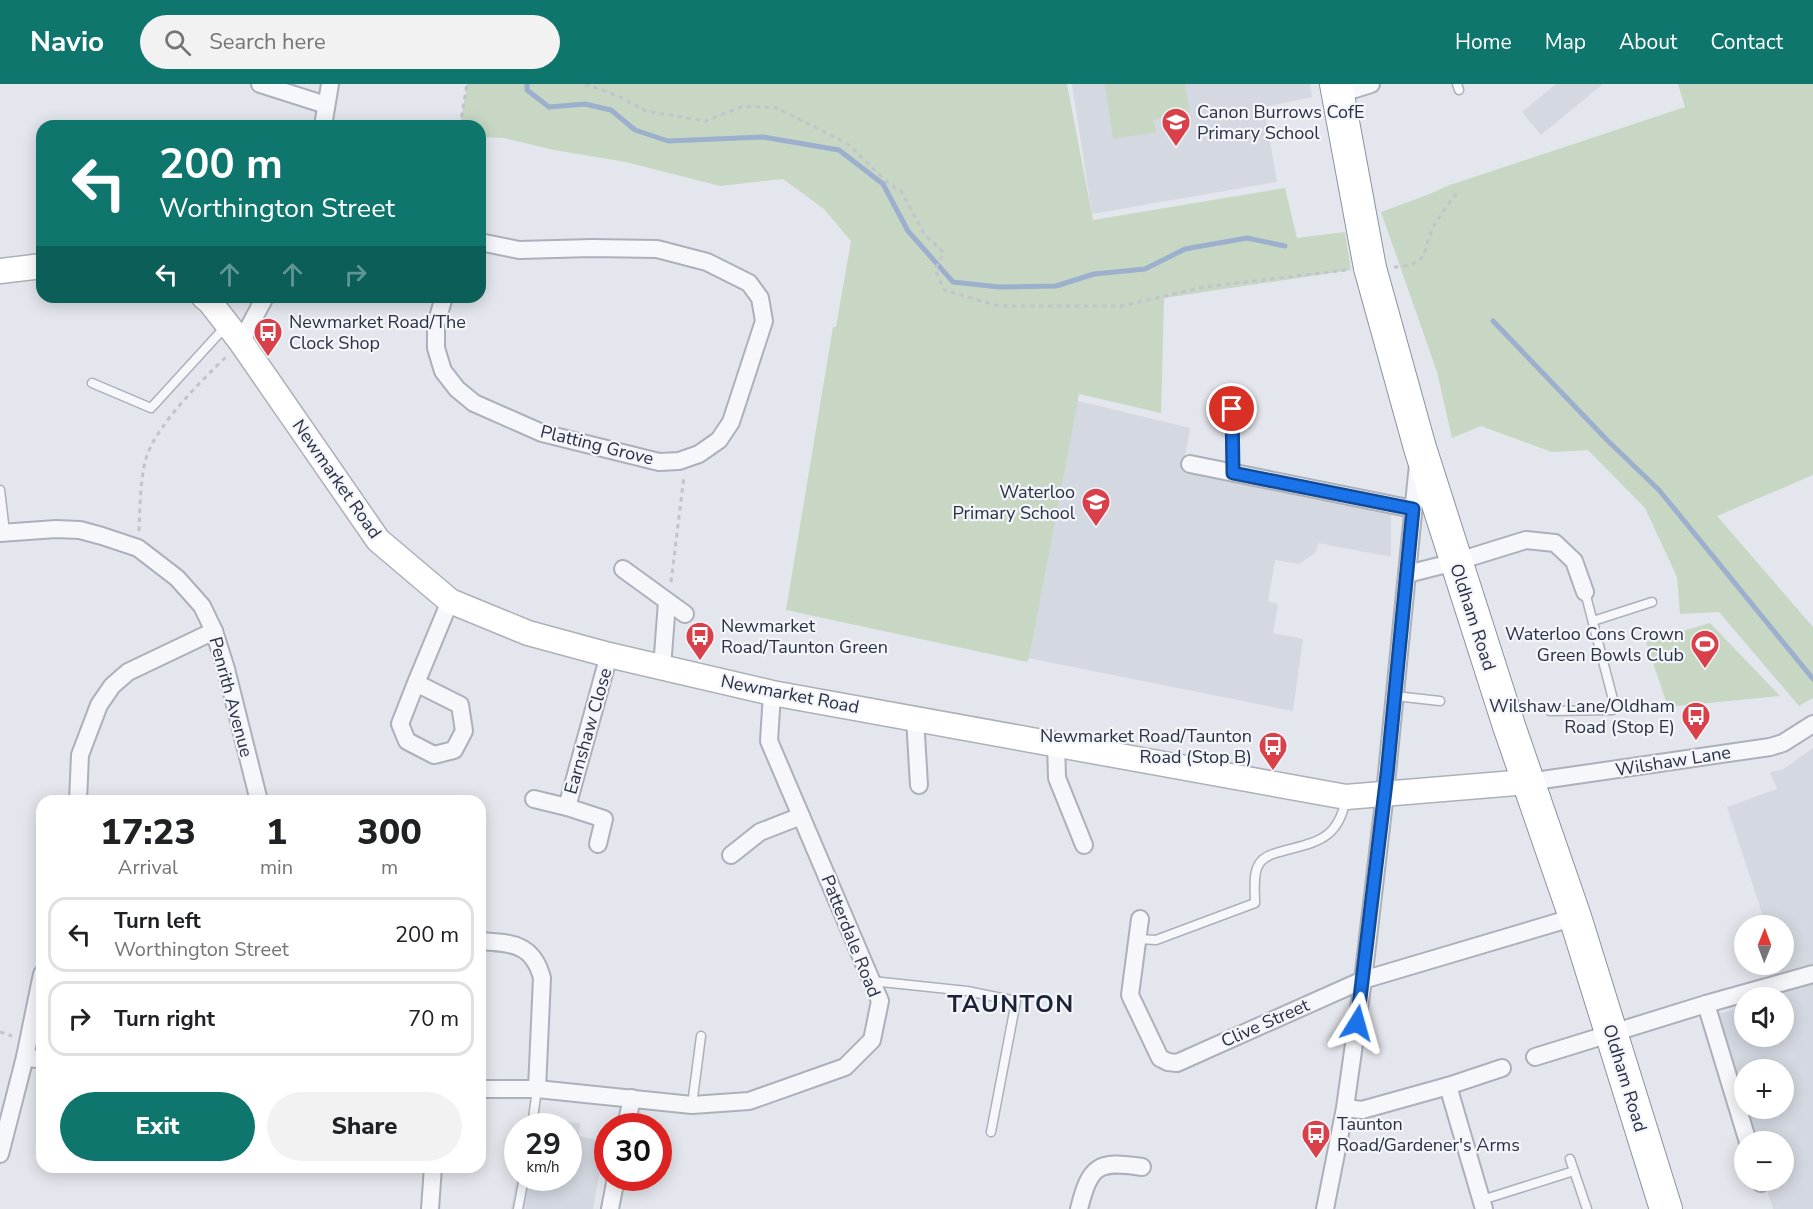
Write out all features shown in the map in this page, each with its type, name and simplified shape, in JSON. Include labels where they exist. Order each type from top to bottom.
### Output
[{"type":"highway","name":"Oldham Road","points":[[1337,89],[1370,268],[1420,448],[1528,782],[1560,921],[1611,1034],[1666,1209]]},
{"type":"street","points":[[260,84],[326,105]]},
{"type":"street","points":[[324,120],[330,84]]},
{"type":"street","points":[[1337,89],[1371,84]]},
{"type":"street","name":"Platting Grove","points":[[442,303],[436,324],[436,348],[443,371],[457,389],[474,403],[542,433],[659,462],[699,454],[719,440],[731,422],[764,321],[760,298],[749,283],[707,262],[657,249],[519,250],[486,243]]},
{"type":"street","points":[[0,271],[36,267]]},
{"type":"street","name":"Newmarket Road","points":[[211,303],[378,540],[450,602],[528,633],[609,655],[772,693],[1346,796],[1528,782]]},
{"type":"street","points":[[234,333],[260,303]]},
{"type":"street","points":[[1325,1209],[1345,1108],[1363,980],[1385,793],[1420,448]]},
{"type":"street","points":[[1190,464],[1413,509]]},
{"type":"street","name":"Penrith Avenue","points":[[2,532],[80,530],[138,548],[177,578],[202,606],[214,631],[226,669],[258,795]]},
{"type":"street","points":[[1407,574],[1526,540],[1555,543],[1574,561],[1585,592]]},
{"type":"street","points":[[623,569],[685,614]]},
{"type":"street","points":[[416,683],[460,705],[464,731],[454,750],[434,755],[407,741],[400,724],[416,683],[450,602]]},
{"type":"street","points":[[662,668],[666,602]]},
{"type":"street","points":[[78,795],[80,755],[99,705],[112,686],[128,672],[214,631]]},
{"type":"street","name":"Earnshaw Close","points":[[567,807],[609,655]]},
{"type":"street","name":"Patterdale Road","points":[[486,1089],[537,1089],[692,1105],[749,1101],[845,1066],[872,1040],[880,1000],[769,741],[772,693]]},
{"type":"street","points":[[915,718],[919,784]]},
{"type":"street","name":"Wilshaw Lane","points":[[1528,782],[1770,747],[1813,724]]},
{"type":"street","points":[[1056,743],[1057,778],[1084,845]]},
{"type":"street","name":"Earnshaw Close","points":[[534,799],[604,819],[598,844]]},
{"type":"street","points":[[731,855],[760,832],[801,816]]},
{"type":"street","name":"Clive Street","points":[[1140,920],[1130,995],[1160,1058],[1177,1063],[1363,980],[1560,921]]},
{"type":"street","points":[[486,942],[511,944],[526,950],[539,967],[542,978],[537,1089]]},
{"type":"street","points":[[1535,1057],[1706,1004],[1813,974]]},
{"type":"street","points":[[1,1145],[25,1057],[36,1003]]},
{"type":"street","points":[[1706,1004],[1745,1131]]},
{"type":"street","points":[[25,1057],[36,1059]]},
{"type":"street","points":[[1345,1108],[1362,1110],[1502,1068]]},
{"type":"street","points":[[1448,1086],[1483,1205]]},
{"type":"street","points":[[629,1113],[632,1098]]},
{"type":"street","points":[[1080,1209],[1086,1185],[1094,1172],[1104,1165],[1119,1163],[1142,1167]]},
{"type":"street","points":[[430,1209],[433,1173]]},
{"type":"street","points":[[610,1209],[613,1191]]},
{"type":"lane","points":[[92,383],[152,408],[234,333]]},
{"type":"lane","points":[[1232,409],[1233,473]]},
{"type":"lane","points":[[0,490],[2,532]]},
{"type":"lane","points":[[1550,711],[1612,711],[1616,704],[1585,592]]},
{"type":"lane","points":[[1593,621],[1652,602]]},
{"type":"lane","points":[[1395,696],[1440,701]]},
{"type":"lane","points":[[1138,939],[1156,940],[1255,903],[1256,868],[1262,860],[1325,838],[1333,831],[1343,814],[1346,796]]},
{"type":"lane","points":[[872,981],[967,991],[1016,1001],[991,1132]]},
{"type":"lane","points":[[692,1105],[701,1036]]},
{"type":"lane","points":[[534,1113],[537,1089]]},
{"type":"lane","points":[[1570,1159],[1587,1209]]},
{"type":"lane","points":[[1483,1205],[1575,1171]]},
{"type":"lane","points":[[518,1209],[521,1191]]},
{"type":"path","points":[[461,120],[466,84]]},
{"type":"path","points":[[585,84],[618,96],[646,111],[705,121],[744,106],[777,108],[848,144],[889,184],[901,191],[925,235],[944,253],[934,269],[944,290],[999,306],[1121,306],[1204,287],[1370,268],[1401,267],[1419,261],[1446,206],[1459,191]]},
{"type":"path","points":[[138,548],[146,460],[158,433],[234,333]]},
{"type":"path","points":[[666,602],[685,472],[683,459]]},
{"type":"shaded area","name":"Canon Burrows CofE Primary School","points":[[1072,84],[1310,84],[1312,97],[1264,107],[1277,182],[1092,214]]},
{"type":"shaded area","points":[[1556,84],[1603,84],[1541,135],[1522,112]]},
{"type":"shaded area","name":"Waterloo Primary School","points":[[833,327],[1074,400],[1190,428],[1183,469],[1391,510],[1391,557],[1318,543],[1316,552],[1299,564],[1275,560],[1268,601],[1278,604],[1273,633],[1303,639],[1293,711],[798,612]]},
{"type":"shaded area","points":[[1813,748],[1813,1209],[1773,1209],[1767,1191],[1794,1191],[1794,1131],[1749,1131],[1745,1119],[1794,1119],[1794,1059],[1734,1059],[1734,1084],[1712,1015],[1734,1010],[1734,1047],[1794,1047],[1794,987],[1783,987],[1780,975],[1794,975],[1794,915],[1763,915],[1727,807],[1777,789],[1770,772],[1782,770]]},
{"type":"shaded area","points":[[582,1137],[594,1139],[594,1191],[596,1191],[593,1209],[511,1209],[514,1191],[582,1191]]},
{"type":"green space","points":[[467,84],[1067,84],[1093,220],[1285,188],[1297,238],[1345,232],[1351,270],[1164,298],[1161,413],[1079,394],[1027,662],[786,610],[833,327],[836,327],[851,241],[824,209],[783,179],[720,186],[626,162],[554,150],[504,138],[486,137],[486,120],[461,120]]},
{"type":"green space","points":[[1105,84],[1185,84],[1190,112],[1153,120],[1157,132],[1113,139]]},
{"type":"green space","points":[[1678,84],[1813,84],[1813,475],[1717,516],[1813,627],[1813,698],[1799,706],[1719,612],[1680,614],[1677,577],[1645,508],[1588,450],[1552,452],[1481,426],[1452,438],[1437,372],[1381,212],[1450,185],[1685,107]]},
{"type":"green space","name":"Waterloo Cons Crown Green Bowls Club","points":[[1710,623],[1780,696],[1668,707],[1646,642]]},
{"type":"waterway","points":[[527,84],[527,90],[549,107],[585,104],[611,110],[635,130],[668,141],[763,137],[839,150],[883,184],[908,231],[953,282],[999,287],[1056,286],[1094,274],[1145,269],[1185,249],[1247,238],[1285,246]]},
{"type":"waterway","points":[[1493,321],[1607,440],[1659,490],[1813,679]]},
{"type":"place","name":"Canon Burrows CofE Primary School","points":[[1176,148]]},
{"type":"place","name":"Newmarket Road/The Clock Shop","points":[[268,358]]},
{"type":"place","name":"Waterloo Primary School","points":[[1096,528]]},
{"type":"place","name":"Newmarket Road/Taunton Green","points":[[700,662]]},
{"type":"place","name":"Waterloo Cons Crown Green Bowls Club","points":[[1705,670]]},
{"type":"place","name":"Wilshaw Lane/Oldham Road (Stop E)","points":[[1696,742]]},
{"type":"place","name":"Newmarket Road/Taunton Road (Stop B)","points":[[1273,772]]},
{"type":"place","name":"Taunton Road/Gardener's Arms","points":[[1316,1160]]},
{"type":"district","name":"TAUNTON","points":[[1011,1004]]},
{"type":"route","points":[[1232,409],[1233,473],[1413,509],[1387,774],[1357,1023]]}]
